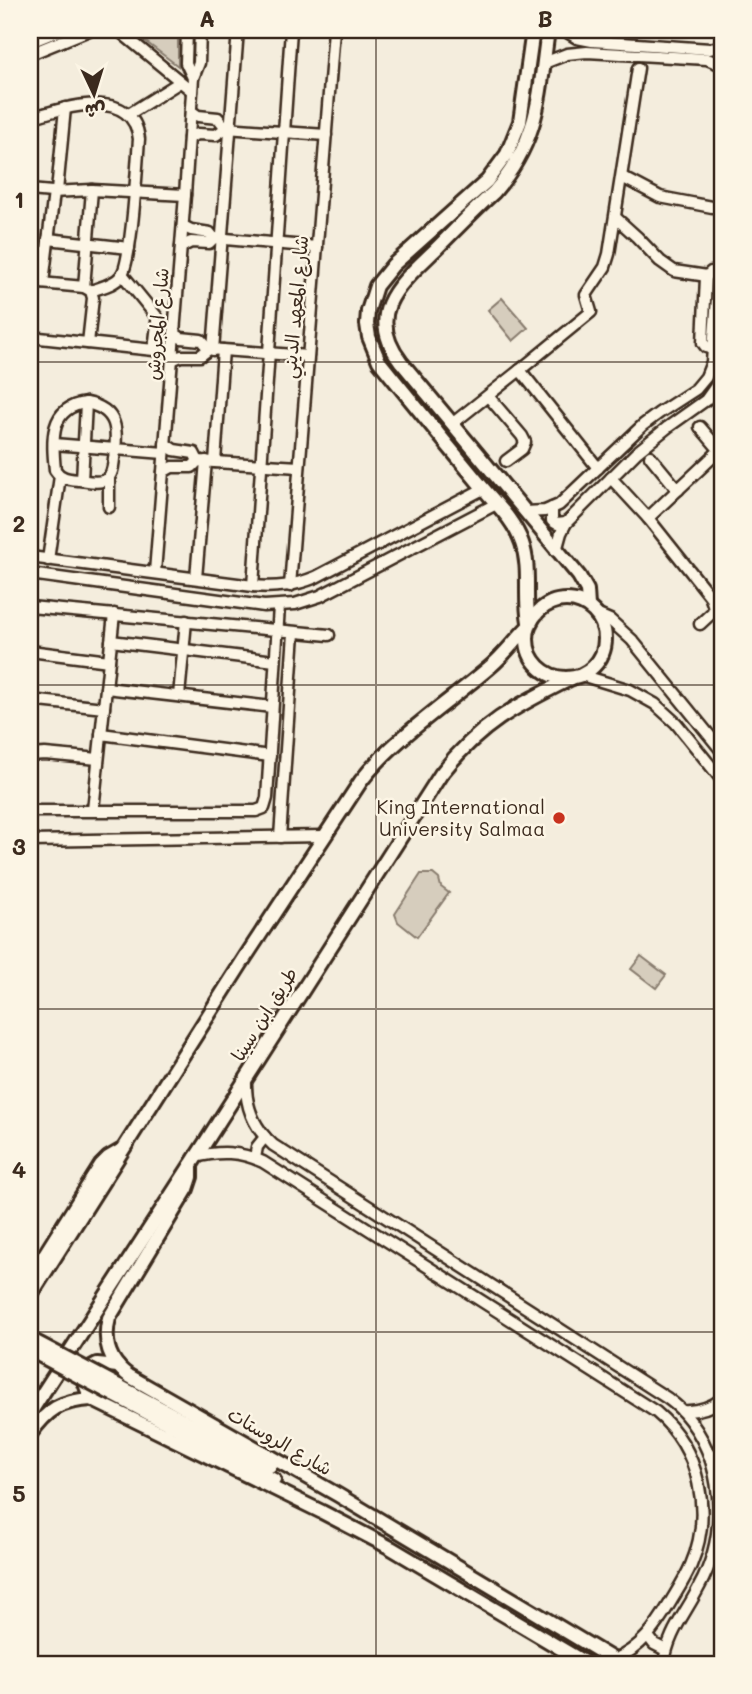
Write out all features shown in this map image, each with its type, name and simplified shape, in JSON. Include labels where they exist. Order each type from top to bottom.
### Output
[{"type":"main road","points":[[30,1296],[349,797],[380,759],[492,665],[529,625],[527,567],[516,529],[379,361],[369,337],[368,311],[371,298],[384,275],[486,181],[501,163],[520,122],[533,30]]},
{"type":"main road","points":[[548,30],[534,122],[526,145],[514,167],[494,192],[398,285],[388,306],[386,330],[394,352],[587,590],[592,610],[604,630],[604,648],[596,664],[577,676],[561,678],[540,669],[527,650],[526,638],[534,614],[550,602],[560,600],[570,600],[592,610]]},
{"type":"main road","points":[[530,52],[544,59]]},
{"type":"main road","name":"طريق ابن سينا","points":[[30,1413],[430,789],[478,733],[505,713],[577,676]]},
{"type":"main road","points":[[30,1278],[102,1165],[108,1158],[124,1149]]},
{"type":"main road","points":[[118,1366],[107,1343],[109,1318],[187,1189],[193,1161]]},
{"type":"main road","points":[[30,1339],[293,1490],[322,1512]]},
{"type":"main road","points":[[30,1350],[299,1482],[338,1495]]},
{"type":"main road","points":[[91,1399],[84,1381],[86,1370],[97,1364],[118,1366]]},
{"type":"main road","name":"شارع الروستات","points":[[118,1366],[129,1376],[338,1495],[617,1662]]},
{"type":"main road","points":[[30,1434],[51,1409],[71,1401],[91,1399],[391,1548],[587,1664]]},
{"type":"street","points":[[30,42],[60,30]]},
{"type":"street","points":[[30,54],[89,30]]},
{"type":"street","points":[[118,30],[192,91]]},
{"type":"street","name":"شارع المجروش","points":[[187,30],[186,63],[193,78]]},
{"type":"street","name":"شارع المجروش","points":[[155,572],[193,78],[200,63],[200,30]]},
{"type":"street","points":[[196,578],[215,350],[218,239],[237,30]]},
{"type":"street","points":[[253,586],[291,30]]},
{"type":"street","name":"شارع المعهد الديني","points":[[290,586],[334,30]]},
{"type":"street","points":[[564,30],[592,41],[710,49],[722,46]]},
{"type":"street","points":[[572,53],[574,36]]},
{"type":"street","points":[[544,59],[587,52],[707,59],[722,64]]},
{"type":"street","points":[[453,424],[591,312],[586,295],[605,267],[638,68]]},
{"type":"street","points":[[129,114],[180,82]]},
{"type":"street","points":[[30,118],[87,105],[119,108],[134,121],[139,139],[129,248],[122,274],[116,281],[88,289],[30,282]]},
{"type":"street","points":[[43,283],[65,108]]},
{"type":"street","points":[[191,111],[198,116],[218,118],[228,128]]},
{"type":"street","points":[[189,138],[196,134],[216,135],[228,128],[326,135]]},
{"type":"street","points":[[622,177],[660,197],[712,207]]},
{"type":"street","points":[[30,190],[185,195]]},
{"type":"street","points":[[88,343],[93,298],[88,289],[92,190]]},
{"type":"street","points":[[615,218],[674,271],[707,276]]},
{"type":"street","points":[[183,226],[210,233],[218,239]]},
{"type":"street","points":[[525,512],[552,508],[566,500],[643,425],[696,389],[706,377],[719,309],[722,235]]},
{"type":"street","points":[[48,239],[129,248]]},
{"type":"street","points":[[181,247],[189,242],[209,243],[218,239],[317,247]]},
{"type":"street","points":[[713,348],[703,344],[707,276],[710,272],[719,271]]},
{"type":"street","points":[[122,274],[157,317],[154,350]]},
{"type":"street","points":[[705,309],[719,309]]},
{"type":"street","points":[[174,333],[181,338],[201,340],[215,350]]},
{"type":"street","points":[[30,337],[154,350],[172,356],[199,357],[215,350],[308,356]]},
{"type":"street","points":[[556,551],[566,523],[652,439],[706,400],[716,386],[722,365]]},
{"type":"street","points":[[520,370],[598,468]]},
{"type":"street","points":[[488,396],[523,436],[525,442],[522,449],[506,461]]},
{"type":"street","points":[[82,480],[86,403]]},
{"type":"street","points":[[108,506],[109,477],[116,449],[116,426],[110,415],[95,404],[72,406],[61,415],[55,428],[55,470],[67,479],[98,482],[109,477]]},
{"type":"street","points":[[648,518],[721,452],[700,426]]},
{"type":"street","points":[[54,444],[116,449],[165,448],[194,453],[207,461],[299,467]]},
{"type":"street","points":[[650,456],[678,490]]},
{"type":"street","points":[[163,472],[172,467],[193,467],[207,461]]},
{"type":"street","points":[[48,560],[60,476]]},
{"type":"street","points":[[611,478],[648,518],[718,608],[700,624]]},
{"type":"street","points":[[30,557],[253,586],[290,586],[316,577],[483,489]]},
{"type":"street","points":[[30,574],[279,607],[320,596],[496,504]]},
{"type":"street","points":[[552,508],[552,521],[557,524],[566,523]]},
{"type":"street","points":[[119,586],[121,568]]},
{"type":"street","points":[[30,607],[329,635]]},
{"type":"street","points":[[30,810],[264,808],[268,798],[279,607]]},
{"type":"street","points":[[592,610],[632,640],[722,751]]},
{"type":"street","points":[[93,810],[114,614]]},
{"type":"street","points":[[179,696],[186,621]]},
{"type":"street","points":[[280,836],[295,633]]},
{"type":"street","points":[[111,641],[275,661]]},
{"type":"street","points":[[30,652],[109,661]]},
{"type":"street","points":[[577,676],[630,690],[655,704],[676,723],[722,780]]},
{"type":"street","points":[[106,688],[272,707]]},
{"type":"street","points":[[30,700],[104,708]]},
{"type":"street","points":[[101,734],[270,756]]},
{"type":"street","points":[[30,755],[98,759]]},
{"type":"street","points":[[30,841],[324,836]]},
{"type":"street","points":[[246,1079],[245,1092],[251,1116],[265,1138],[282,1151],[667,1398],[682,1411],[701,1439],[714,1471],[719,1522],[713,1556],[703,1580],[674,1629],[664,1664]]},
{"type":"street","points":[[255,1158],[257,1147],[265,1138]]},
{"type":"street","points":[[193,1161],[226,1152],[255,1158],[656,1412],[669,1423],[686,1447],[700,1491],[701,1521],[696,1551],[691,1565],[648,1636],[617,1662]]},
{"type":"street","points":[[682,1411],[707,1408],[722,1399]]},
{"type":"street","points":[[714,1471],[722,1441]]},
{"type":"street","points":[[648,1636],[654,1644],[666,1650]]},
{"type":"shaded area","points":[[130,30],[178,30],[178,66]]},
{"type":"shaded area","points":[[502,298],[528,328],[513,341],[488,310]]},
{"type":"shaded area","points":[[421,874],[433,874],[439,879],[441,887],[449,893],[417,937],[398,922],[395,914]]},
{"type":"shaded area","points":[[641,956],[666,975],[656,988],[631,969]]},
{"type":"place","name":"King International University Salmaa","points":[[559,818]]}]
